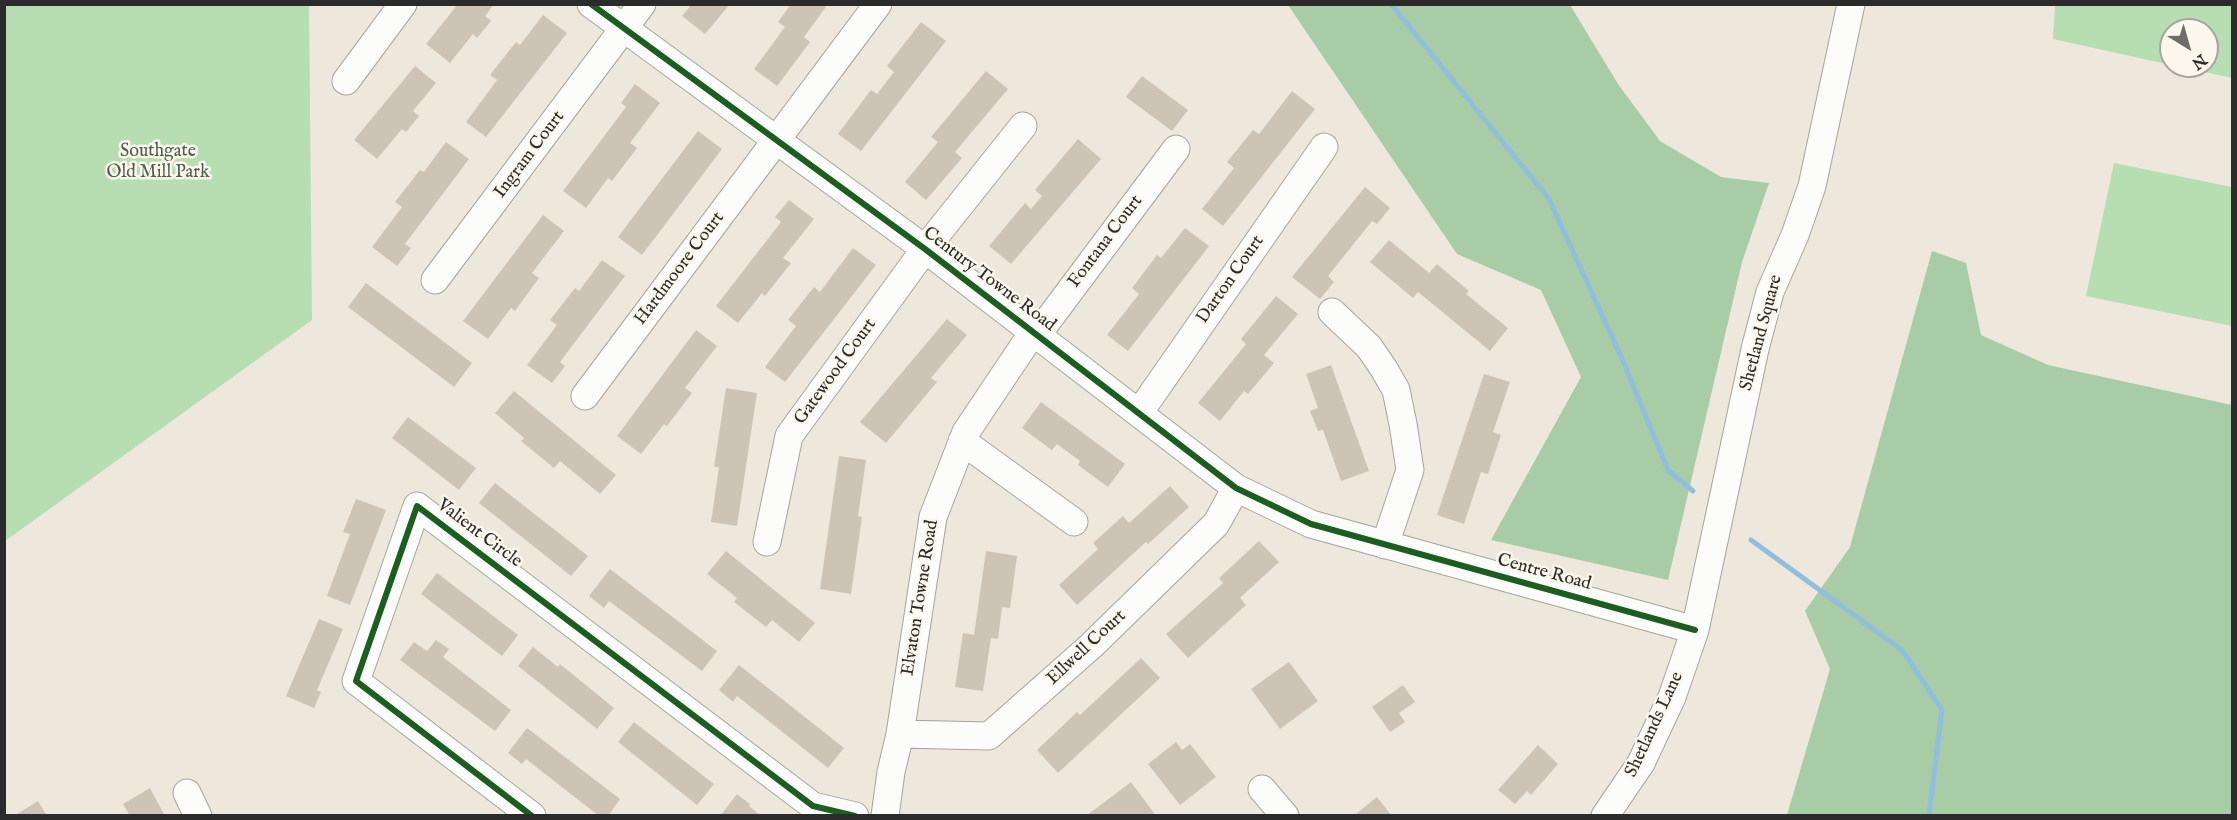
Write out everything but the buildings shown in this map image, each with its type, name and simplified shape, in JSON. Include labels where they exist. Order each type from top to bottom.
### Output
[{"type":"street","points":[[346,81],[403,4]]},
{"type":"street","name":"Century Towne Road","points":[[591,4],[925,249],[1236,488],[1311,524],[1385,544]]},
{"type":"street","name":"Ingram Court","points":[[435,280],[642,4]]},
{"type":"street","name":"Hardmoore Court","points":[[585,396],[878,4]]},
{"type":"street","name":"Shetland Square","points":[[1695,630],[1755,349],[1770,292],[1795,235],[1812,186],[1851,4]]},
{"type":"street","name":"Gatewood Court","points":[[767,542],[789,436],[925,249],[1023,126]]},
{"type":"street","name":"Darton Court","points":[[1139,413],[1324,147]]},
{"type":"street","name":"Fontana Court","points":[[1035,333],[1176,149]]},
{"type":"street","points":[[1332,312],[1369,347],[1384,369],[1396,390],[1404,424],[1410,470],[1385,544]]},
{"type":"street","name":"Elvaton Towne Road","points":[[885,816],[891,772],[900,734],[933,517],[966,432],[1035,333]]},
{"type":"street","points":[[962,441],[1074,522]]},
{"type":"street","name":"Ellwell Court","points":[[900,734],[989,736],[1091,646],[1216,524],[1236,488]]},
{"type":"street","name":"Valient Circle","points":[[532,816],[356,681],[417,506],[813,806],[855,816]]},
{"type":"street","name":"Centre Road","points":[[1385,544],[1695,630]]},
{"type":"street","name":"Shetlands Lane","points":[[1605,816],[1641,763],[1672,697],[1695,630]]},
{"type":"street","points":[[1262,789],[1285,816]]},
{"type":"green space","name":"Southgate Old Mill Park","points":[[5,4],[309,5],[312,320],[5,541]]},
{"type":"green space","points":[[1288,5],[1570,5],[1618,84],[1660,141],[1721,177],[1769,183],[1742,262],[1668,580],[1491,540],[1581,377],[1541,290],[1457,254]]},
{"type":"green space","points":[[2055,5],[2232,5],[2232,78],[2219,75],[2219,18],[2159,18],[2159,62],[2053,39]]},
{"type":"green space","points":[[2114,163],[2232,187],[2232,326],[2086,296]]},
{"type":"green space","points":[[1932,251],[1966,263],[1981,335],[2048,365],[2232,405],[2232,815],[1787,815],[1830,669],[1805,611],[1850,547]]},
{"type":"waterway","points":[[1391,4],[1549,199],[1623,361],[1668,470],[1693,491]]},
{"type":"waterway","points":[[1751,540],[1902,650],[1942,710],[1929,816]]},
{"type":"cycle path","points":[[591,4],[925,249],[1236,488],[1311,524],[1695,630]]},
{"type":"cycle path","points":[[532,816],[356,681],[417,506],[813,806],[855,816]]}]
